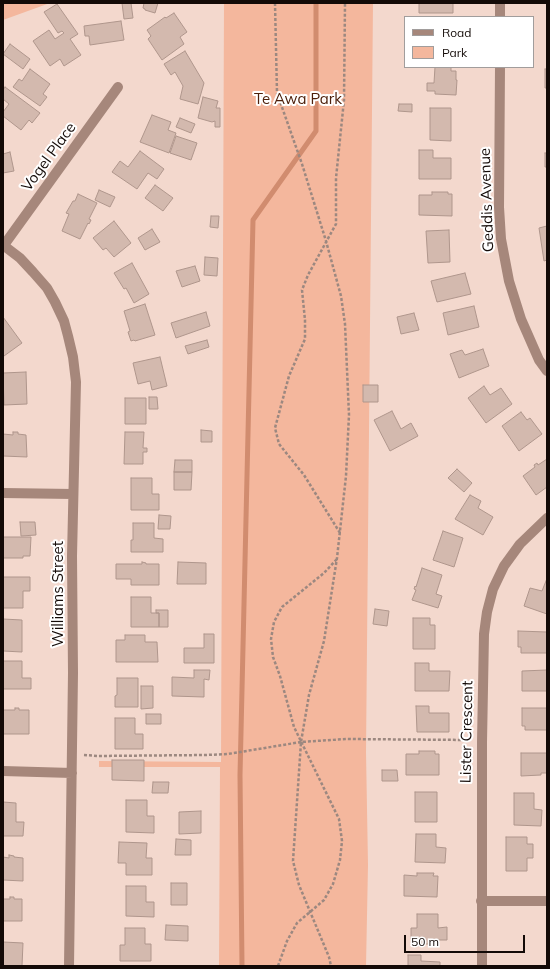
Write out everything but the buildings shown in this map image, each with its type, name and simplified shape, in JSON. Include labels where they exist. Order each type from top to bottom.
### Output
[{"type":"street","points":[[500,3],[500,16]]},
{"type":"street","name":"Geddis Avenue","points":[[500,68],[499,207],[501,239],[509,281],[521,319],[538,360],[547,371]]},
{"type":"street","name":"Vogel Place","points":[[4,245],[118,87]]},
{"type":"street","name":"Williams Street","points":[[4,245],[25,263],[46,288],[55,302],[64,321],[68,336],[73,357],[76,382],[73,494],[72,773],[69,966]]},
{"type":"street","points":[[3,493],[73,494]]},
{"type":"street","name":"Lister Crescent","points":[[482,966],[482,740],[484,634],[487,612],[493,589],[504,566],[520,544],[547,518]]},
{"type":"street","points":[[3,771],[72,773]]},
{"type":"street","points":[[481,901],[547,901]]},
{"type":"path","points":[[275,3],[277,93],[302,164],[326,241],[341,296],[346,332],[349,415],[346,476],[338,558],[324,641],[310,696],[301,742],[293,861],[299,885],[329,957],[331,966]]},
{"type":"path","points":[[340,533],[304,476],[279,444],[275,428],[289,376],[305,339],[302,290],[308,275],[336,224],[336,178],[344,100],[344,3]]},
{"type":"path","points":[[278,966],[287,941],[297,924],[324,900],[333,884],[340,860],[342,841],[338,820],[294,727],[280,676],[273,657],[271,639],[274,622],[282,607],[324,573],[338,558]]},
{"type":"path","points":[[72,753],[98,756],[206,756],[228,754],[301,742],[346,739],[482,740]]},
{"type":"green space","points":[[3,3],[50,3],[3,20]]},
{"type":"green space","name":"Te Awa Park","points":[[224,3],[373,3],[366,752],[368,865],[366,966],[219,966],[220,767],[99,767],[99,761],[221,762]]},
{"type":"waterway","points":[[242,966],[240,775],[253,220],[316,131],[316,3]]}]
